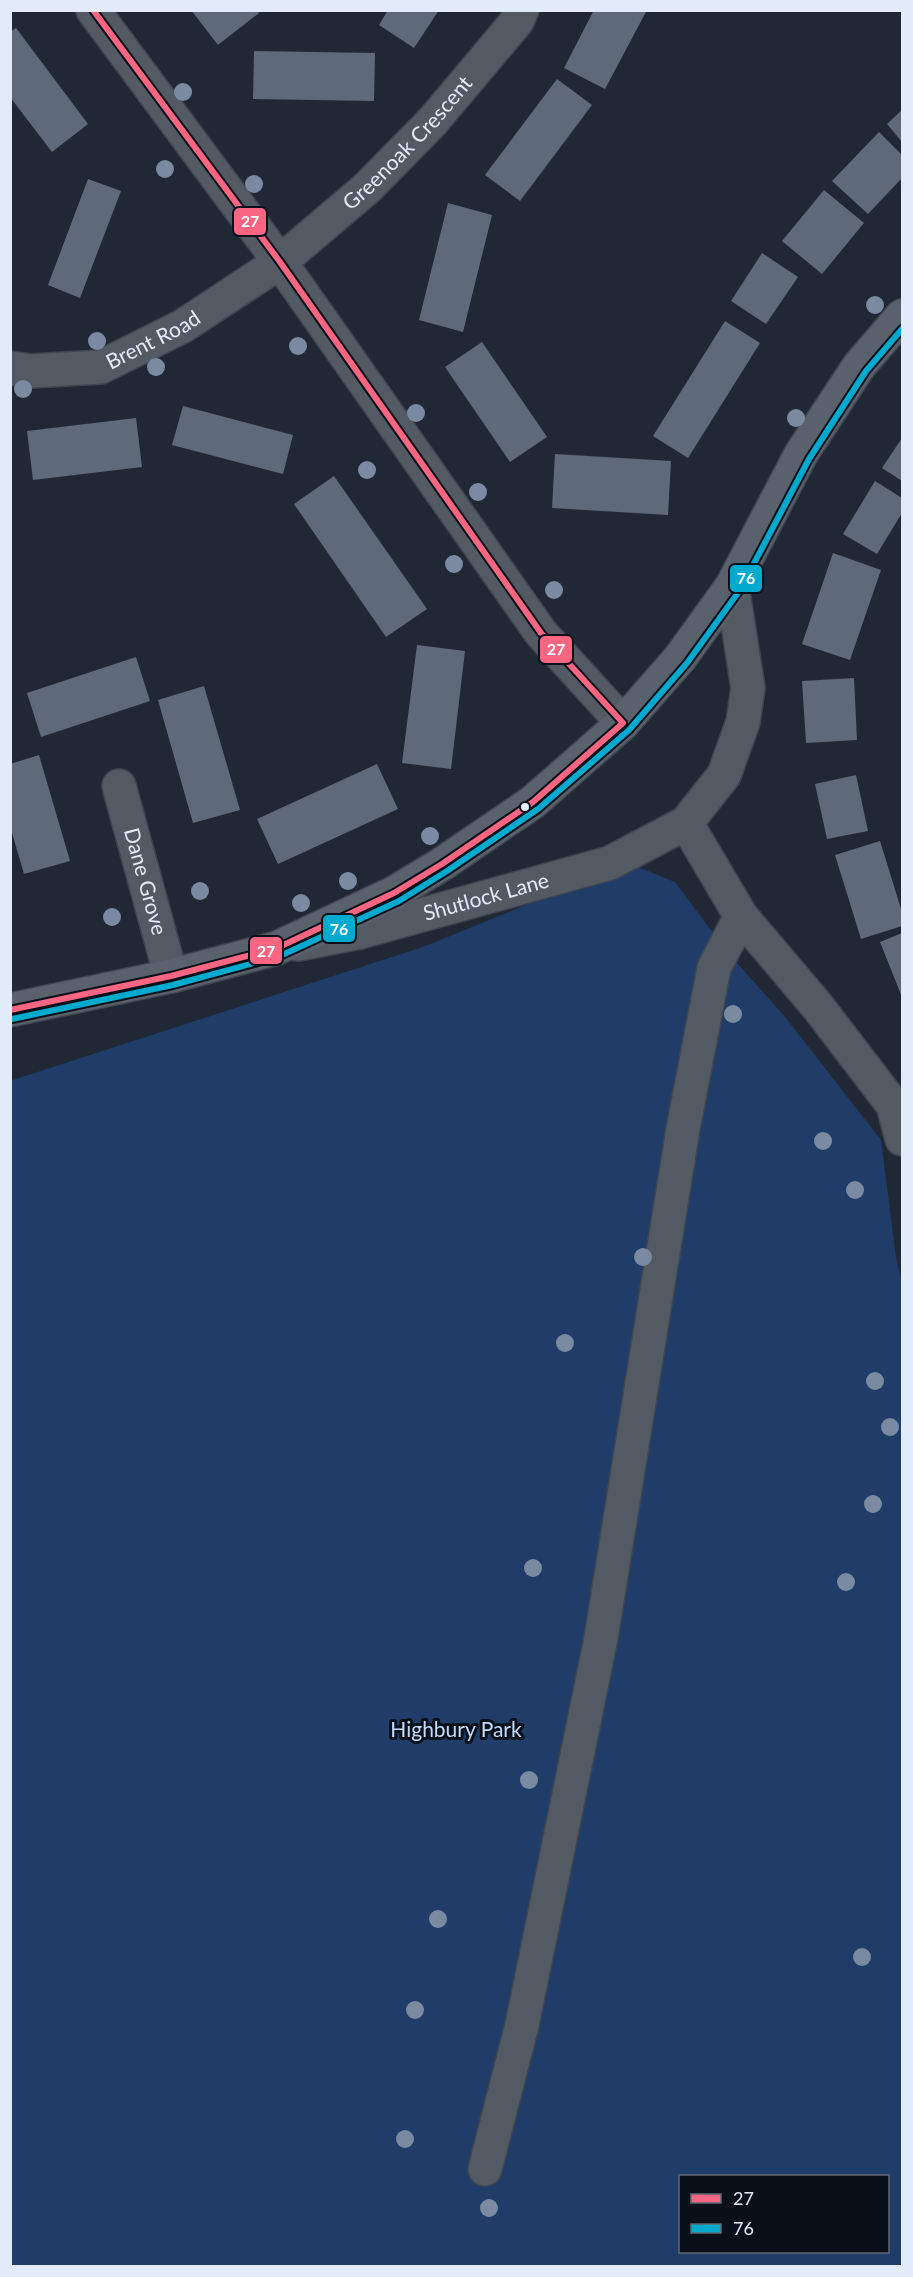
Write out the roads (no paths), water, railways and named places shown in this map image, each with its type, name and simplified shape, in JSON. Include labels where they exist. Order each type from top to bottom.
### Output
[{"type":"street","points":[[93,10],[280,262],[541,633],[623,723]]},
{"type":"street","name":"Greenoak Crescent","points":[[280,262],[367,188],[433,121],[517,21],[522,10]]},
{"type":"street","name":"Brent Road","points":[[10,368],[31,371],[100,367],[183,326],[280,262]]},
{"type":"street","points":[[10,1010],[171,976],[277,948],[394,893],[442,864],[533,802],[623,723],[680,658],[732,586],[801,454],[859,366],[903,316]]},
{"type":"street","name":"Shutlock Lane","points":[[277,948],[360,932],[610,863],[686,823],[724,775],[743,722],[748,688],[732,586]]},
{"type":"street","name":"Dane Grove","points":[[119,786],[171,976]]},
{"type":"street","points":[[686,823],[741,916],[818,1007],[893,1105],[903,1138]]},
{"type":"street","points":[[485,2169],[522,2025],[601,1638],[683,1129],[714,968],[741,916]]},
{"type":"park label","name":"Highbury Park","points":[[456,1730]]}]
